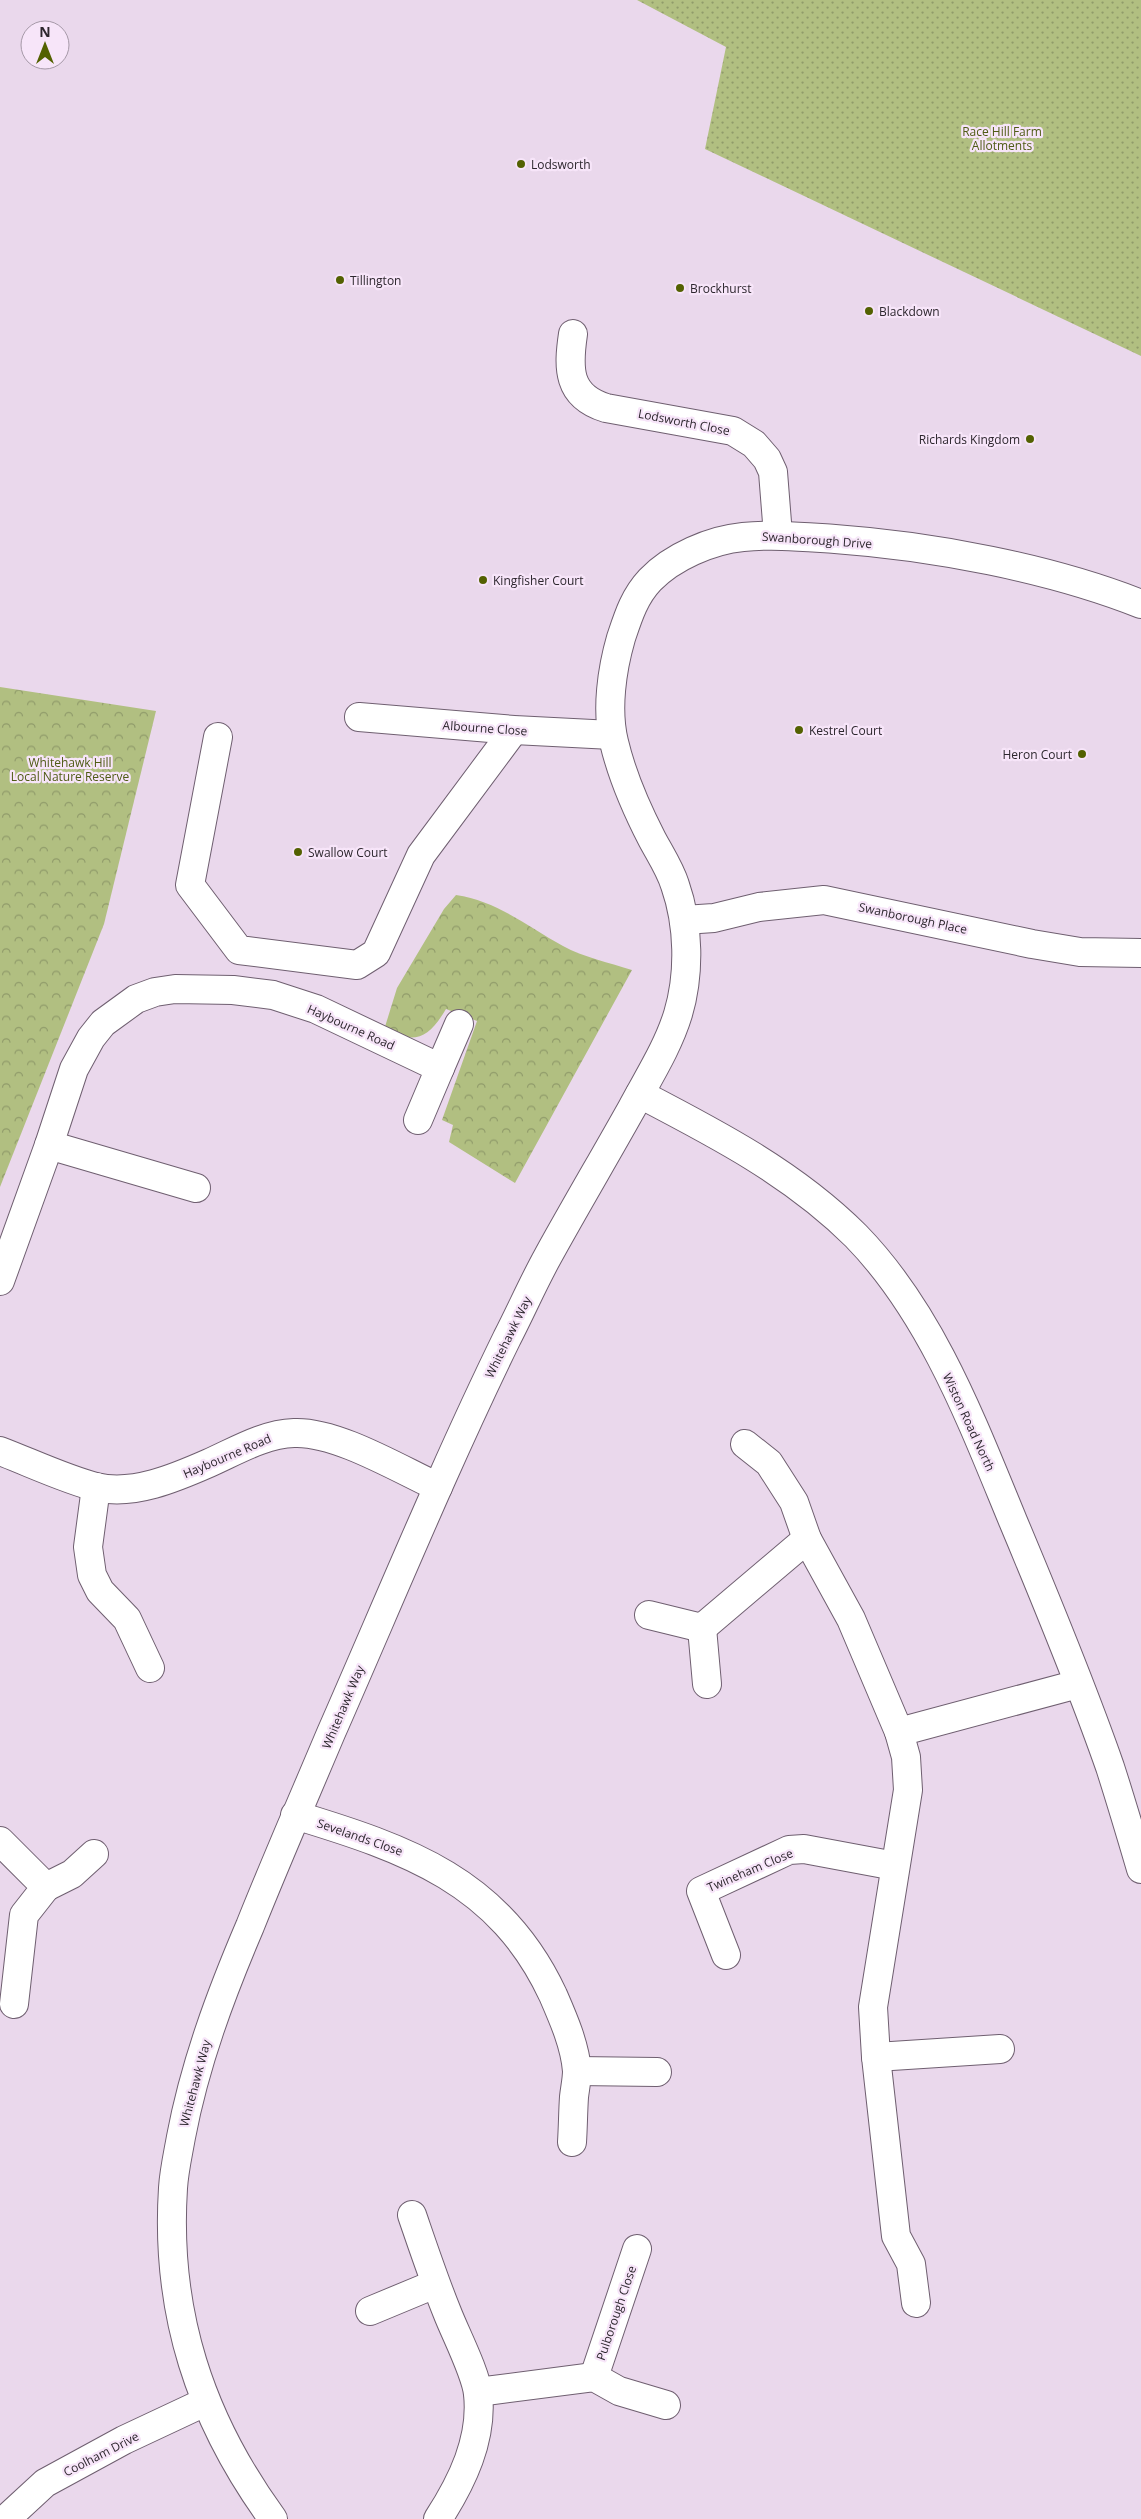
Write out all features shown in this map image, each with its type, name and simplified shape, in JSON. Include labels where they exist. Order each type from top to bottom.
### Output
[{"type":"street","name":"Lodsworth Close","points":[[573,334],[570,356],[572,377],[578,390],[593,403],[606,408],[734,431],[761,451],[772,472],[778,535]]},
{"type":"street","name":"Swanborough Drive","points":[[684,920],[674,881],[633,801],[612,735],[612,698],[617,655],[630,609],[648,582],[682,558],[719,541],[738,537],[778,535],[854,541],[933,550],[1076,582],[1141,604]]},
{"type":"street","name":"Albourne Close","points":[[358,717],[514,730],[612,735]]},
{"type":"street","points":[[218,737],[190,885],[239,950],[357,965],[376,953],[420,855],[514,730]]},
{"type":"street","name":"Swanborough Place","points":[[684,920],[714,918],[759,908],[824,900],[1032,944],[1080,952],[1141,953]]},
{"type":"street","name":"Whitehawk Way","points":[[273,2519],[235,2460],[205,2402],[187,2351],[173,2246],[173,2189],[187,2106],[202,2051],[224,1987],[295,1815],[468,1419],[548,1257],[640,1094],[667,1042],[678,1013],[686,978],[684,920]]},
{"type":"street","name":"Haybourne Road","points":[[0,1281],[50,1146],[74,1069],[103,1023],[136,999],[155,992],[198,988],[273,995],[316,1009],[440,1068]]},
{"type":"street","points":[[418,1120],[459,1024]]},
{"type":"street","name":"Wiston Road North","points":[[640,1094],[738,1147],[789,1178],[831,1212],[884,1268],[923,1326],[972,1422],[1047,1603],[1110,1767],[1141,1869]]},
{"type":"street","points":[[50,1146],[196,1188]]},
{"type":"street","name":"Haybourne Road","points":[[0,1451],[96,1487],[131,1489],[179,1476],[273,1436],[295,1433],[344,1442],[438,1487]]},
{"type":"street","points":[[745,1444],[769,1462],[794,1502],[807,1539],[851,1619],[899,1732],[906,1757],[908,1790],[873,2007],[876,2057],[896,2236],[911,2264],[916,2303]]},
{"type":"street","points":[[96,1487],[88,1547],[92,1575],[100,1591],[127,1619],[150,1668]]},
{"type":"street","points":[[702,1628],[807,1539]]},
{"type":"street","points":[[649,1615],[702,1628]]},
{"type":"street","points":[[702,1628],[707,1684]]},
{"type":"street","points":[[899,1732],[1078,1684]]},
{"type":"street","name":"Sevelands Close","points":[[295,1815],[370,1838],[418,1859],[445,1874],[497,1914],[532,1955],[561,2013],[577,2071],[572,2142]]},
{"type":"street","points":[[0,1841],[46,1887]]},
{"type":"street","name":"Twineham Close","points":[[726,1955],[701,1891],[790,1850],[804,1849],[895,1866]]},
{"type":"street","points":[[14,2004],[24,1915],[46,1887],[72,1874],[94,1854]]},
{"type":"street","points":[[876,2057],[1000,2048]]},
{"type":"street","points":[[577,2071],[657,2072]]},
{"type":"street","points":[[412,2215],[435,2284],[478,2392],[477,2425],[470,2458],[456,2490],[438,2519]]},
{"type":"street","name":"Pulborough Close","points":[[594,2377],[638,2249]]},
{"type":"street","points":[[370,2311],[435,2284]]},
{"type":"street","name":"Pulborough Close","points":[[478,2392],[594,2377],[619,2391],[666,2405]]},
{"type":"street","name":"Coolham Drive","points":[[6,2519],[45,2483],[124,2440],[205,2402]]},
{"type":"green space","name":"Race Hill Farm Allotments","points":[[637,0],[1141,0],[1141,356],[705,149],[726,47]]},
{"type":"green space","name":"Whitehawk Hill Local Nature Reserve","points":[[0,687],[156,711],[104,924],[0,1187]]},
{"type":"green space","points":[[456,895],[471,898],[498,908],[571,950],[632,970],[515,1183],[449,1142],[453,1125],[442,1120],[477,1021],[446,1009],[433,1027],[427,1033],[420,1036],[405,1037],[384,1030],[397,988],[444,909]]},
{"type":"place","name":"Lodsworth","points":[[521,164]]},
{"type":"place","name":"Tillington","points":[[340,280]]},
{"type":"place","name":"Brockhurst","points":[[680,288]]},
{"type":"place","name":"Blackdown","points":[[869,311]]},
{"type":"place","name":"Richards Kingdom","points":[[1030,439]]},
{"type":"place","name":"Kingfisher Court","points":[[483,580]]},
{"type":"place","name":"Kestrel Court","points":[[799,730]]},
{"type":"place","name":"Heron Court","points":[[1082,754]]},
{"type":"place","name":"Swallow Court","points":[[298,852]]}]
